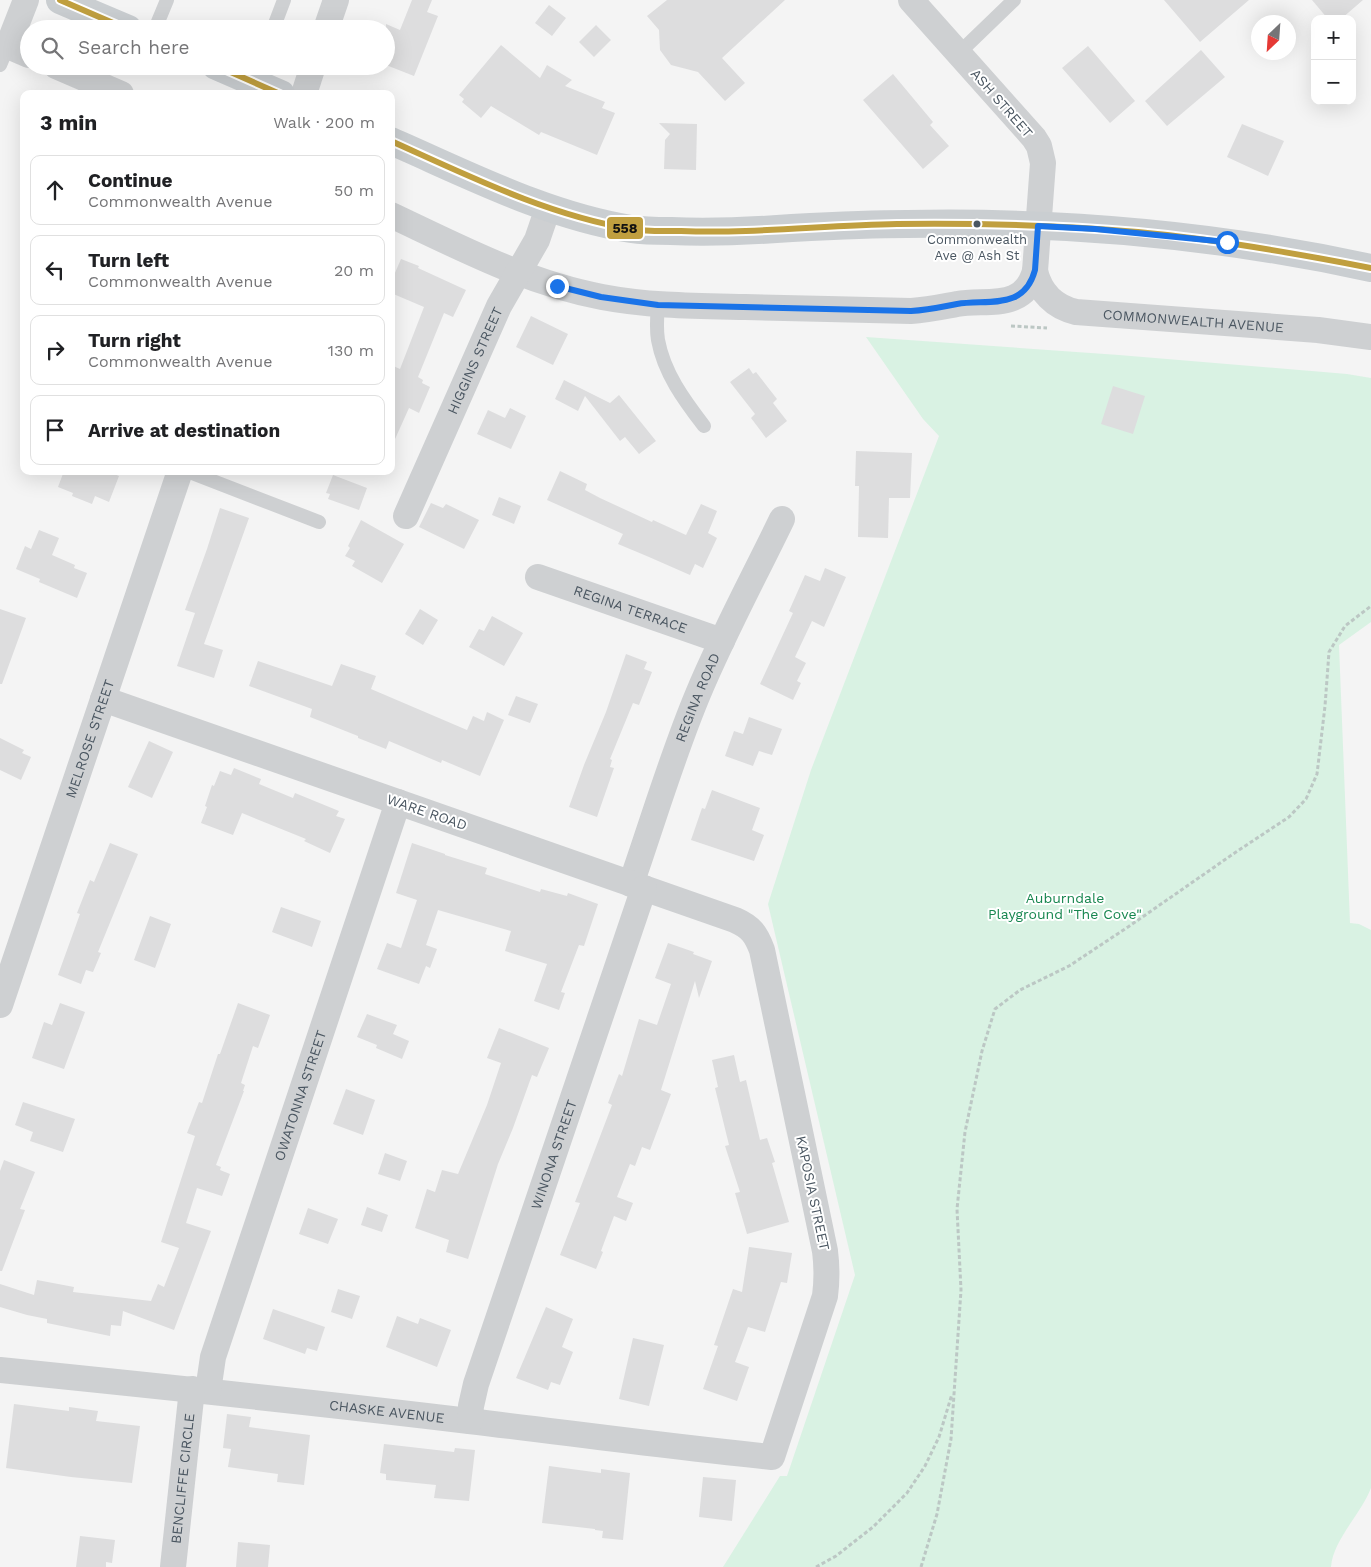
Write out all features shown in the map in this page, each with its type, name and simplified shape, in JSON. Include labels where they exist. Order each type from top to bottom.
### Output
[{"type":"main road","points":[[66,1],[108,20]]},
{"type":"main road","points":[[256,75],[276,90]]},
{"type":"main road","points":[[395,143],[548,208],[606,224],[633,229],[729,232],[907,224],[1095,229],[1227,242],[1302,254],[1371,268]]},
{"type":"street","points":[[21,20],[26,0]]},
{"type":"street","points":[[329,20],[336,0]]},
{"type":"street","name":"ASH STREET","points":[[912,0],[1028,131],[1039,146],[1043,163],[1038,226]]},
{"type":"street","points":[[12,55],[20,24]]},
{"type":"street","points":[[77,75],[112,90]]},
{"type":"street","points":[[305,90],[310,75]]},
{"type":"street","name":"HIGGINS STREET","points":[[406,516],[499,306],[537,240],[548,208]]},
{"type":"street","name":"COMMONWEALTH AVENUE","points":[[395,217],[519,273],[557,286],[601,297],[658,305],[911,311],[931,310],[958,304],[998,302],[1019,296],[1030,283],[1035,270],[1038,226]]},
{"type":"street","name":"COMMONWEALTH AVENUE","points":[[1035,270],[1038,281],[1048,296],[1066,310],[1076,312],[1318,330],[1371,337]]},
{"type":"street","name":"MELROSE STREET","points":[[0,1005],[179,475]]},
{"type":"street","name":"REGINA ROAD","points":[[637,886],[679,743],[722,642],[782,519]]},
{"type":"street","name":"REGINA TERRACE","points":[[538,577],[722,642]]},
{"type":"street","name":"WARE ROAD","points":[[103,699],[735,920],[750,928]]},
{"type":"street","name":"OWATONNA STREET","points":[[200,1390],[213,1357],[398,802]]},
{"type":"street","name":"WINONA STREET","points":[[470,1421],[476,1384],[637,886]]},
{"type":"street","name":"KAPOSIA STREET","points":[[750,928],[755,934],[762,950],[826,1251],[827,1266],[827,1282],[824,1296],[772,1457]]},
{"type":"street","name":"CHASKE AVENUE","points":[[0,1370],[200,1390],[470,1421],[697,1450],[772,1457]]},
{"type":"street","name":"BENCLIFFE CIRCLE","points":[[173,1567],[200,1390]]},
{"type":"lane","points":[[159,20],[167,0]]},
{"type":"lane","points":[[276,20],[284,0]]},
{"type":"lane","points":[[959,53],[1014,0]]},
{"type":"lane","points":[[658,305],[658,340],[668,372],[687,404],[704,426]]},
{"type":"lane","points":[[197,475],[319,522]]},
{"type":"path","points":[[921,1567],[937,1514],[951,1439],[961,1290],[957,1209],[965,1132],[982,1051],[995,1009],[1020,990],[1069,966],[1135,922],[1289,817],[1306,799],[1317,774],[1329,652],[1345,626],[1371,606]]},
{"type":"path","points":[[816,1567],[836,1556],[873,1527],[907,1493],[925,1466],[939,1437],[954,1389]]},
{"type":"green space","name":"Auburndale Playground \"The Cove\"","points":[[866,337],[1119,355],[1347,374],[1371,378],[1371,622],[1339,645],[1350,923],[1359,924],[1371,930],[1371,1488],[1361,1508],[1342,1537],[1333,1557],[1331,1567],[723,1567],[780,1476],[787,1476],[855,1275],[768,904],[811,770],[939,436],[923,419]]},
{"type":"building","points":[[412,0],[432,0],[427,12],[438,16],[414,76],[395,69],[395,28],[400,30]]},
{"type":"building","points":[[667,0],[785,0],[722,58],[745,83],[725,101],[698,72],[671,65],[660,50],[659,30],[647,16]]},
{"type":"building","points":[[1164,0],[1249,0],[1200,42]]},
{"type":"building","points":[[1312,0],[1363,0],[1346,15],[1325,15]]},
{"type":"building","points":[[549,5],[566,18],[552,36],[535,23]]},
{"type":"building","points":[[596,25],[611,40],[594,57],[579,42]]},
{"type":"building","points":[[501,45],[540,78],[547,65],[572,80],[565,86],[605,102],[602,108],[615,113],[597,155],[541,132],[539,135],[491,106],[481,118],[462,102],[464,99],[459,95]]},
{"type":"building","points":[[1088,46],[1135,101],[1110,123],[1062,68]]},
{"type":"building","points":[[1201,50],[1225,77],[1167,126],[1145,101]]},
{"type":"building","points":[[893,74],[933,122],[930,125],[949,146],[923,169],[863,100]]},
{"type":"building","points":[[659,123],[697,124],[696,170],[664,169],[665,140],[670,134]]},
{"type":"building","points":[[1242,124],[1284,141],[1268,176],[1227,157]]},
{"type":"building","points":[[401,259],[466,290],[453,317],[444,313],[418,377],[423,380],[422,383],[430,387],[419,413],[409,408],[395,439],[395,367],[400,369],[424,307],[395,295],[395,273]]},
{"type":"building","points":[[531,316],[568,334],[553,365],[516,347]]},
{"type":"building","points":[[749,368],[753,374],[756,372],[777,399],[773,403],[787,421],[766,438],[751,418],[755,414],[730,382]]},
{"type":"building","points":[[564,380],[610,403],[619,395],[656,441],[639,454],[625,437],[620,441],[585,396],[578,411],[555,399]]},
{"type":"building","points":[[1113,386],[1145,396],[1133,434],[1101,424]]},
{"type":"building","points":[[510,408],[526,416],[511,449],[477,434],[488,410],[505,418]]},
{"type":"building","points":[[856,451],[912,453],[910,498],[889,498],[888,538],[858,537],[859,486],[855,486]]},
{"type":"building","points":[[560,471],[587,484],[585,490],[600,498],[686,535],[701,504],[717,511],[708,533],[717,538],[703,568],[695,564],[690,575],[618,544],[623,534],[547,500]]},
{"type":"building","points":[[62,475],[119,476],[109,502],[95,496],[92,504],[72,496],[73,493],[58,487]]},
{"type":"building","points":[[333,475],[367,488],[359,510],[328,499],[330,494],[326,493]]},
{"type":"building","points":[[499,497],[521,506],[514,524],[492,515]]},
{"type":"building","points":[[431,503],[443,508],[446,504],[479,520],[464,549],[419,527]]},
{"type":"building","points":[[220,508],[249,518],[204,644],[223,650],[214,678],[177,666],[195,613],[185,610]]},
{"type":"building","points":[[361,520],[404,544],[382,583],[352,566],[355,561],[345,556]]},
{"type":"building","points":[[39,530],[59,538],[52,555],[75,565],[74,568],[87,573],[77,598],[39,582],[40,579],[16,569],[25,546],[31,549]]},
{"type":"building","points":[[825,568],[846,577],[824,627],[812,621],[795,657],[806,663],[797,681],[801,683],[793,700],[760,684],[793,613],[789,611],[805,575],[820,581]]},
{"type":"building","points":[[0,609],[26,618],[2,684],[0,684]]},
{"type":"building","points":[[420,609],[438,620],[423,645],[405,634]]},
{"type":"building","points":[[492,616],[523,633],[504,666],[469,647],[479,629],[484,631]]},
{"type":"building","points":[[626,654],[647,662],[644,669],[652,672],[639,705],[633,703],[610,759],[612,760],[610,767],[614,768],[597,817],[569,807],[606,712]]},
{"type":"building","points":[[258,661],[332,686],[341,664],[376,676],[371,689],[467,730],[473,716],[484,721],[487,712],[504,720],[480,776],[442,760],[441,763],[389,741],[386,749],[310,717],[312,709],[249,686]]},
{"type":"building","points":[[516,696],[538,704],[530,723],[508,715]]},
{"type":"building","points":[[749,717],[782,729],[772,755],[759,751],[753,766],[725,756],[734,731],[743,734]]},
{"type":"building","points":[[0,738],[24,750],[22,753],[31,757],[21,780],[0,770]]},
{"type":"building","points":[[149,741],[173,752],[152,798],[128,787]]},
{"type":"building","points":[[234,768],[261,779],[259,784],[293,798],[295,793],[339,811],[336,816],[345,819],[330,853],[304,841],[306,839],[242,813],[233,835],[201,823],[212,785],[214,786],[220,771],[231,775]]},
{"type":"building","points":[[712,790],[760,808],[752,830],[764,835],[754,861],[691,840],[702,808],[705,809]]},
{"type":"building","points":[[110,843],[138,854],[98,952],[101,953],[93,972],[86,970],[81,984],[58,975],[80,914],[77,913],[90,880],[94,882]]},
{"type":"building","points":[[412,843],[487,868],[485,874],[540,892],[541,889],[567,896],[568,893],[598,904],[584,946],[579,945],[561,992],[565,993],[559,1010],[534,1001],[547,964],[505,951],[511,931],[438,910],[426,945],[437,949],[430,968],[426,966],[419,984],[377,969],[387,943],[401,948],[417,900],[396,893]]},
{"type":"building","points":[[281,907],[321,921],[312,947],[272,932]]},
{"type":"building","points":[[150,916],[171,924],[155,968],[134,960]]},
{"type":"building","points":[[668,943],[694,952],[693,954],[712,961],[699,998],[695,981],[661,1090],[671,1094],[650,1150],[642,1147],[635,1166],[630,1164],[617,1197],[633,1203],[626,1221],[614,1216],[596,1269],[560,1255],[580,1203],[575,1202],[612,1105],[608,1103],[619,1074],[622,1076],[639,1019],[657,1025],[671,984],[655,978]]},
{"type":"building","points":[[60,1003],[85,1012],[64,1069],[32,1058],[44,1022],[52,1025]]},
{"type":"building","points":[[238,1003],[270,1015],[258,1048],[253,1046],[241,1083],[245,1085],[244,1091],[216,1165],[221,1167],[220,1170],[230,1174],[222,1196],[197,1188],[186,1223],[211,1231],[174,1330],[123,1311],[121,1326],[111,1325],[110,1336],[47,1323],[47,1319],[0,1307],[0,1284],[34,1295],[37,1280],[74,1287],[73,1292],[151,1301],[158,1284],[164,1287],[179,1248],[161,1242],[195,1136],[187,1133],[199,1102],[202,1103],[218,1054],[220,1054]]},
{"type":"building","points":[[367,1014],[397,1025],[393,1034],[409,1041],[402,1059],[376,1048],[377,1045],[357,1037]]},
{"type":"building","points":[[499,1028],[549,1048],[537,1077],[532,1075],[498,1164],[468,1259],[446,1252],[449,1240],[415,1228],[427,1189],[435,1192],[442,1170],[458,1174],[487,1105],[501,1063],[487,1058]]},
{"type":"building","points":[[734,1055],[740,1082],[746,1080],[760,1140],[767,1138],[775,1162],[772,1163],[789,1222],[747,1234],[735,1193],[740,1192],[725,1146],[729,1145],[715,1088],[718,1087],[712,1060]]},
{"type":"building","points":[[346,1089],[375,1100],[363,1135],[333,1124]]},
{"type":"building","points":[[23,1102],[75,1119],[63,1152],[30,1141],[33,1132],[15,1125]]},
{"type":"building","points":[[385,1153],[407,1161],[400,1181],[378,1174]]},
{"type":"building","points":[[4,1160],[35,1172],[20,1209],[25,1210],[2,1271],[0,1271],[0,1171]]},
{"type":"building","points":[[367,1207],[388,1215],[382,1232],[361,1225]]},
{"type":"building","points":[[308,1208],[338,1219],[328,1244],[299,1234]]},
{"type":"building","points":[[749,1247],[792,1253],[787,1283],[781,1282],[765,1332],[748,1327],[735,1362],[749,1367],[737,1401],[703,1389],[718,1346],[714,1345],[733,1289],[742,1292]]},
{"type":"building","points":[[338,1289],[360,1296],[352,1319],[331,1312]]},
{"type":"building","points":[[546,1307],[573,1319],[562,1347],[573,1352],[560,1385],[551,1382],[548,1390],[516,1378]]},
{"type":"building","points":[[273,1309],[325,1327],[317,1351],[307,1348],[305,1354],[263,1339]]},
{"type":"building","points":[[397,1316],[418,1324],[420,1318],[451,1330],[437,1367],[386,1347]]},
{"type":"building","points":[[633,1338],[664,1345],[649,1406],[619,1399]]},
{"type":"building","points":[[14,1404],[69,1411],[69,1407],[98,1411],[96,1421],[140,1426],[132,1483],[6,1468]]},
{"type":"building","points":[[227,1414],[251,1417],[249,1427],[310,1435],[304,1485],[277,1482],[278,1474],[228,1467],[231,1449],[223,1448]]},
{"type":"building","points":[[384,1444],[454,1452],[455,1448],[475,1450],[469,1501],[434,1498],[436,1485],[386,1480],[386,1474],[380,1473]]},
{"type":"building","points":[[549,1466],[601,1473],[601,1469],[630,1473],[623,1540],[602,1538],[603,1531],[595,1529],[542,1523]]},
{"type":"building","points":[[703,1477],[736,1480],[732,1521],[699,1517]]},
{"type":"building","points":[[80,1536],[115,1540],[112,1563],[106,1562],[106,1567],[76,1567]]},
{"type":"building","points":[[238,1542],[270,1545],[268,1567],[236,1567]]},
{"type":"transit line","name":"558","points":[[60,0],[106,20]]},
{"type":"transit line","name":"558","points":[[237,75],[271,90]]},
{"type":"transit line","name":"558","points":[[395,143],[479,181],[539,204],[600,223],[637,230],[735,231],[927,224],[1078,228],[1196,238],[1371,268]]},
{"type":"place","name":"Commonwealth Ave @ Ash St","points":[[977,224]]},
{"type":"route","points":[[557,286],[601,297],[658,305],[931,310],[958,304],[1007,301],[1019,296],[1030,283],[1035,270],[1038,226],[1095,229],[1227,242]]}]
